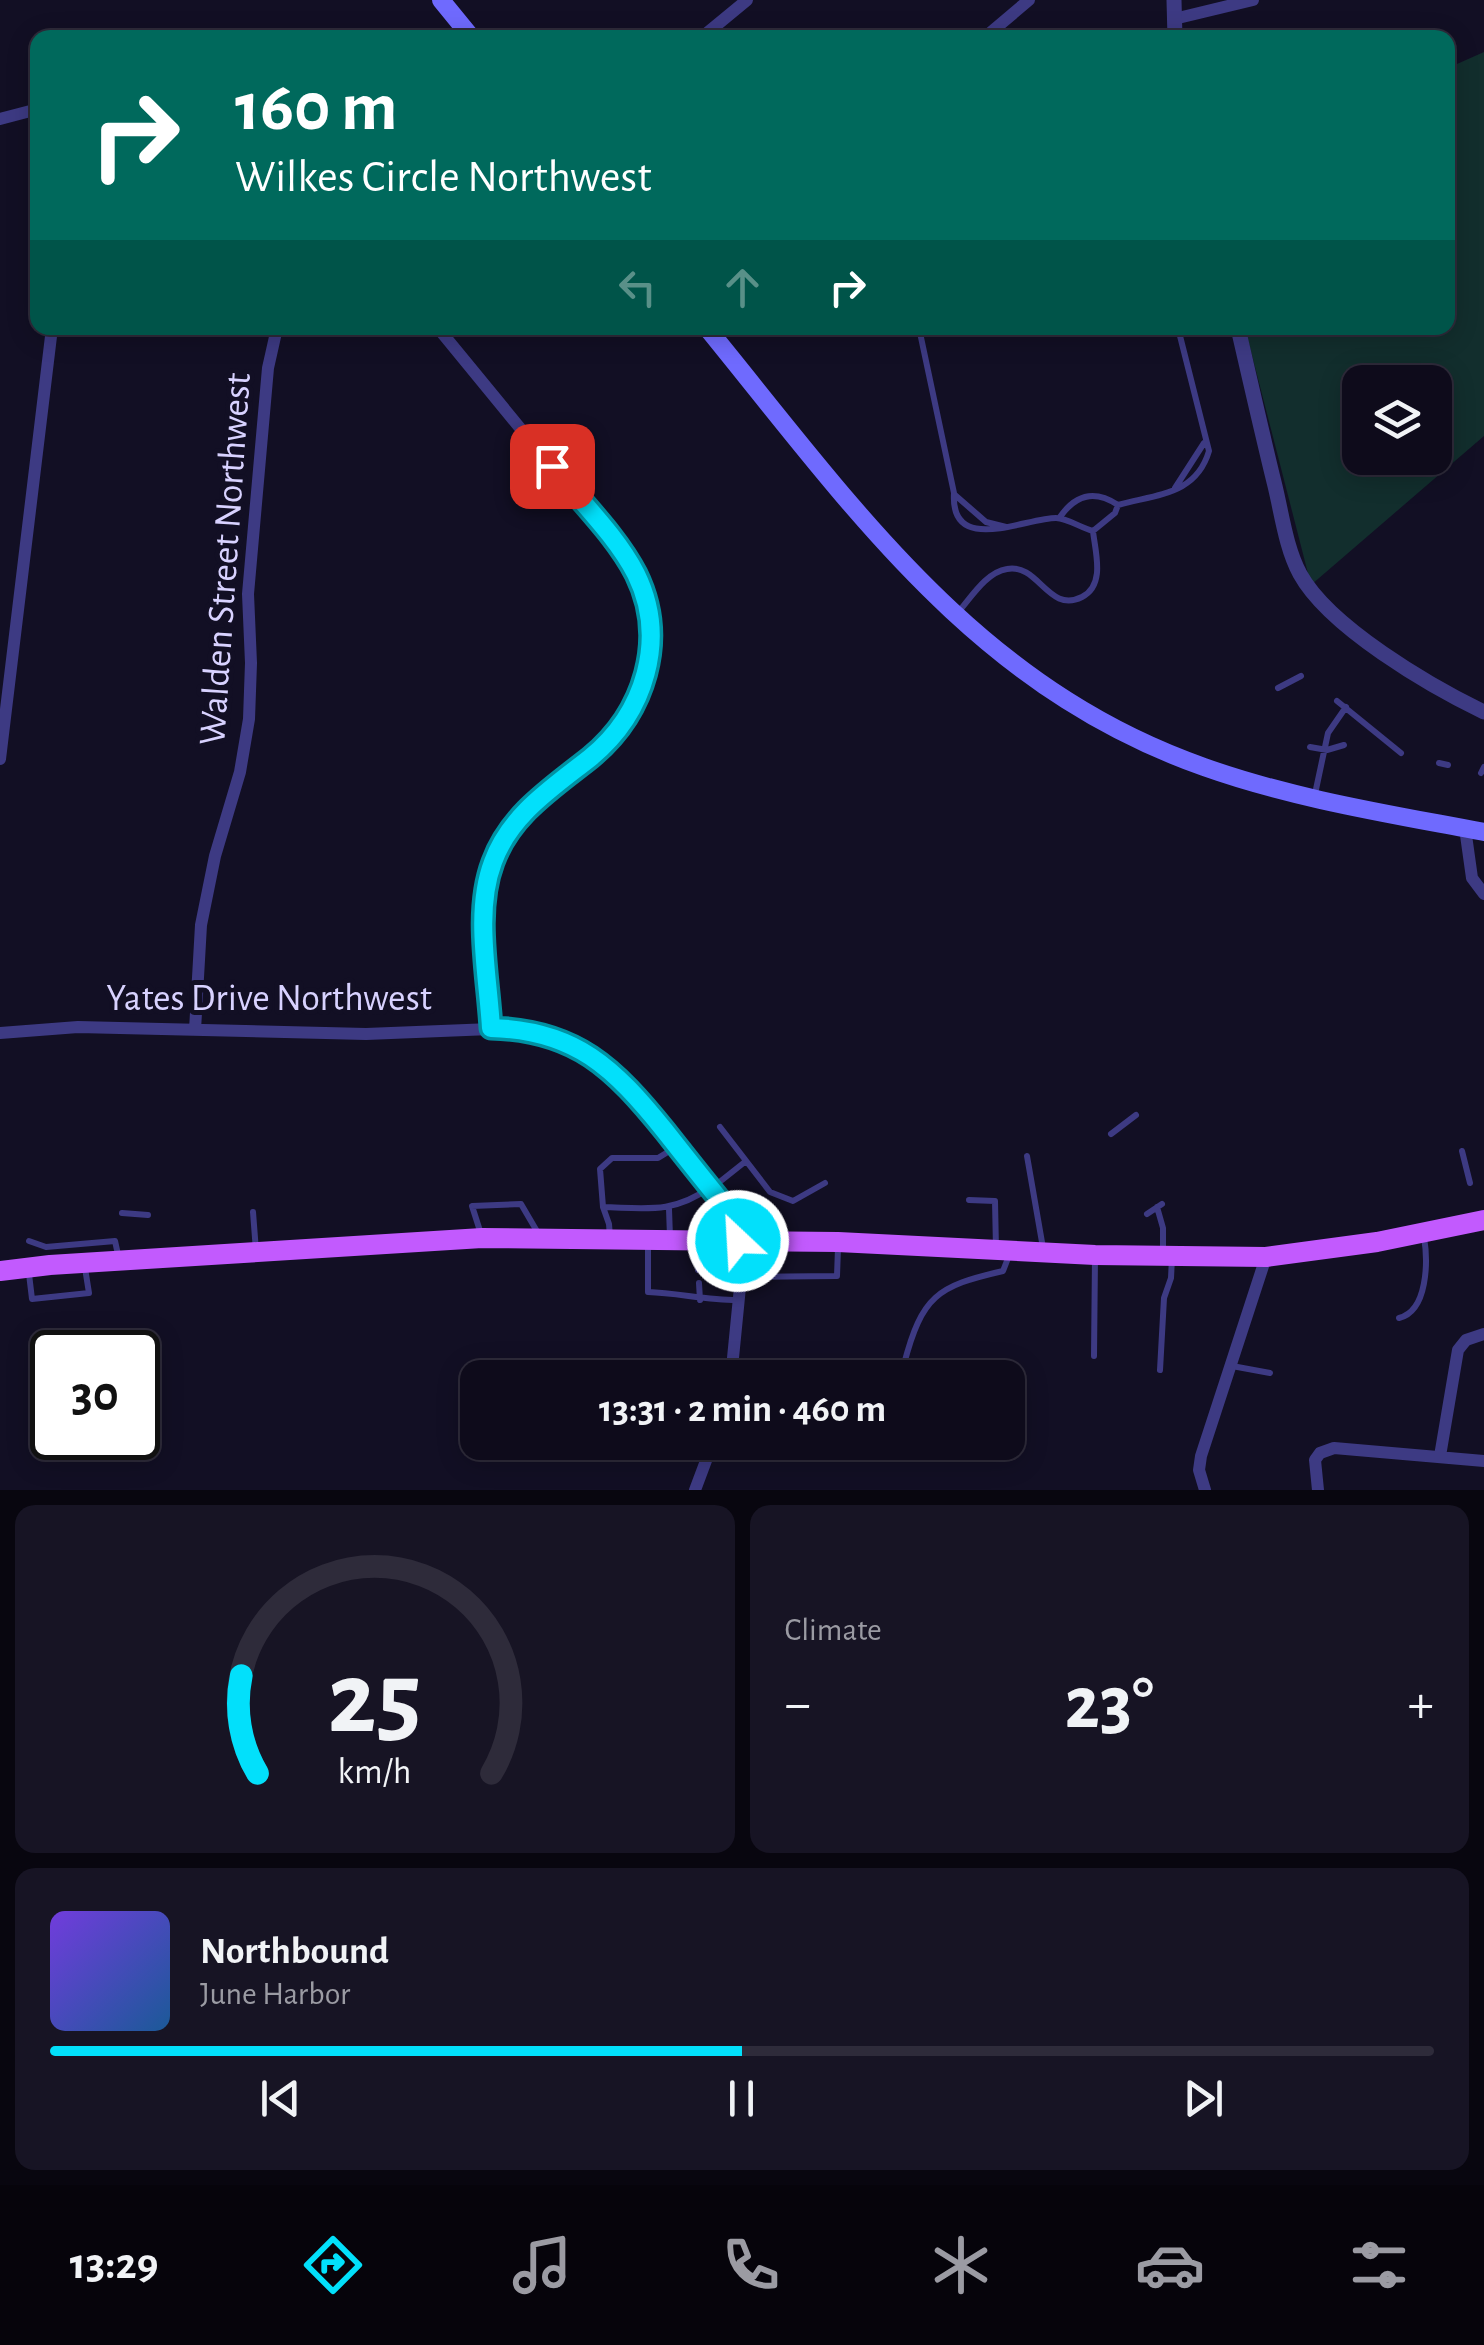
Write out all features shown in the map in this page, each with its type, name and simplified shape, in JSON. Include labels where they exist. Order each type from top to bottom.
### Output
[{"type":"main road","points":[[441,0],[465,30]]},
{"type":"main road","points":[[713,335],[926,590],[1017,668],[1104,724],[1202,767],[1314,798],[1475,830]]},
{"type":"main road","points":[[0,1271],[84,1262],[482,1238],[838,1242],[1095,1255],[1266,1257],[1377,1242],[1484,1220]]},
{"type":"street","points":[[711,30],[747,0]]},
{"type":"street","points":[[994,30],[1030,0]]},
{"type":"street","points":[[1174,0],[1175,30]]},
{"type":"street","points":[[1174,19],[1253,0]]},
{"type":"street","points":[[0,119],[30,111]]},
{"type":"street","points":[[0,759],[51,335]]},
{"type":"street","name":"Walden Street Northwest","points":[[195,1030],[201,925],[250,719],[248,594],[268,368],[275,335]]},
{"type":"street","points":[[444,335],[620,550],[634,571],[650,619],[648,668],[629,715],[599,750],[519,817],[503,838],[492,863],[484,911],[491,1028]]},
{"type":"street","points":[[1240,335],[1286,532],[1301,576],[1347,625],[1435,686],[1484,712]]},
{"type":"street","points":[[1475,830],[1466,853],[1472,878],[1484,894]]},
{"type":"street","name":"Yates Drive Northwest","points":[[0,1033],[46,1028],[366,1034],[491,1028],[539,1033],[584,1050],[620,1078],[733,1216],[741,1277],[733,1360]]},
{"type":"street","points":[[1205,1490],[1201,1456],[1266,1257]]},
{"type":"street","points":[[1440,1456],[1458,1350],[1466,1340],[1484,1334]]},
{"type":"street","points":[[1318,1490],[1315,1460],[1320,1453],[1334,1448],[1484,1461]]},
{"type":"street","points":[[696,1490],[707,1460]]},
{"type":"lane","points":[[920,335],[954,493],[953,506],[966,522],[978,530],[996,531],[1060,517],[1071,504],[1087,496],[1102,496],[1118,505]]},
{"type":"lane","points":[[1060,517],[1093,531],[1102,526],[1118,505],[1189,485],[1197,478],[1209,452],[1180,335]]},
{"type":"lane","points":[[1175,489],[1204,443]]},
{"type":"lane","points":[[956,615],[990,576],[1006,568],[1024,570],[1056,598],[1068,602],[1082,597],[1091,591],[1098,574],[1093,531]]},
{"type":"lane","points":[[1278,688],[1301,676]]},
{"type":"lane","points":[[1337,701],[1400,753]]},
{"type":"lane","points":[[1314,798],[1328,733],[1346,707]]},
{"type":"lane","points":[[1310,747],[1327,750],[1344,745]]},
{"type":"lane","points":[[1111,1134],[1136,1115]]},
{"type":"lane","points":[[720,1127],[770,1192],[793,1201],[825,1183]]},
{"type":"lane","points":[[610,1239],[600,1169],[612,1158],[658,1158],[676,1146]]},
{"type":"lane","points":[[1462,1151],[1470,1183]]},
{"type":"lane","points":[[1027,1156],[1044,1252]]},
{"type":"lane","points":[[603,1207],[669,1209],[693,1200],[746,1161]]},
{"type":"lane","points":[[905,1360],[918,1322],[942,1290],[960,1281],[1003,1272],[1007,1267],[994,1201],[968,1200]]},
{"type":"lane","points":[[482,1238],[472,1206],[521,1204],[542,1238]]},
{"type":"lane","points":[[1147,1214],[1160,1205],[1171,1278],[1164,1298],[1160,1370]]},
{"type":"lane","points":[[669,1209],[670,1239]]},
{"type":"lane","points":[[253,1212],[256,1252]]},
{"type":"lane","points":[[122,1213],[148,1215]]},
{"type":"lane","points":[[1399,1318],[1417,1309],[1427,1257],[1423,1232]]},
{"type":"lane","points":[[648,1239],[648,1292],[681,1294],[700,1300],[740,1300]]},
{"type":"lane","points":[[698,1270],[699,1240]]},
{"type":"lane","points":[[29,1241],[46,1247],[115,1241],[119,1260]]},
{"type":"lane","points":[[741,1277],[837,1276],[838,1242]]},
{"type":"lane","points":[[1094,1356],[1095,1255]]},
{"type":"lane","points":[[28,1267],[32,1299],[88,1293],[84,1262]]},
{"type":"lane","points":[[698,1284],[700,1300]]},
{"type":"lane","points":[[1230,1366],[1270,1372]]},
{"type":"green space","points":[[1484,52],[1484,436],[1452,464],[1452,365],[1342,365],[1342,475],[1439,475],[1311,585],[1247,335],[1455,335],[1455,65]]},
{"type":"route","points":[[552,466],[634,571],[650,619],[648,668],[640,693],[616,734],[519,817],[503,838],[492,863],[484,911],[491,1028],[514,1028],[562,1040],[584,1050],[620,1078],[733,1216],[738,1241]]}]
